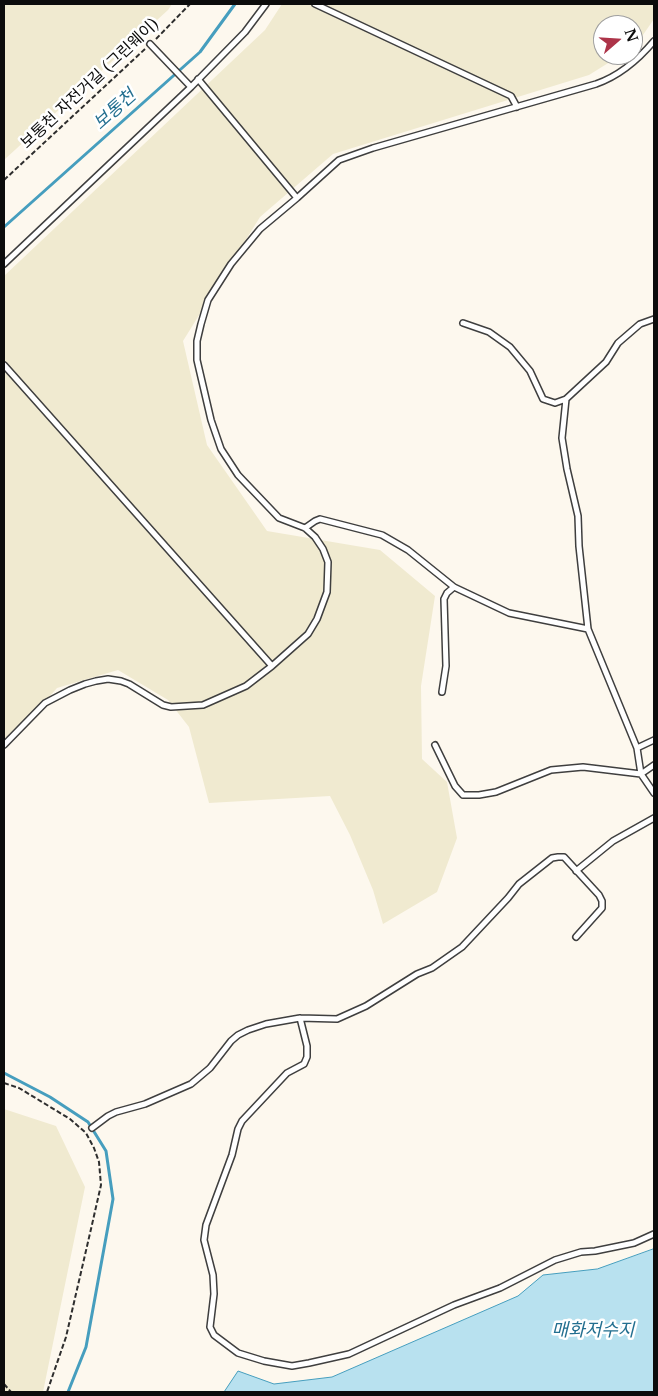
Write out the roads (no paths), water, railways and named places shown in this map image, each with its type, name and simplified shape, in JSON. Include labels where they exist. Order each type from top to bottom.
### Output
[{"type":"lane","points":[[4,264],[191,87],[245,32],[266,4]]},
{"type":"lane","points":[[314,4],[511,96],[517,107]]},
{"type":"lane","points":[[4,745],[45,704],[84,684],[108,679],[121,680],[162,705],[179,707],[203,705],[246,686],[308,634],[317,619],[327,592],[328,562],[323,548],[305,528],[279,518],[238,474],[221,449],[211,420],[197,360],[197,341],[200,324],[208,300],[231,264],[260,229],[339,160],[611,79],[647,50],[654,41]]},
{"type":"lane","points":[[150,44],[191,87]]},
{"type":"lane","points":[[198,79],[297,198]]},
{"type":"lane","points":[[463,323],[489,332],[510,347],[530,371],[543,400],[555,403],[566,399],[606,362],[618,344],[640,324],[654,319]]},
{"type":"lane","points":[[4,365],[272,666]]},
{"type":"lane","points":[[566,399],[562,438],[578,516],[579,546],[588,629],[637,748],[641,774],[654,793]]},
{"type":"lane","points":[[305,528],[320,519],[382,535],[408,550],[454,587],[509,613],[588,629]]},
{"type":"lane","points":[[442,692],[446,666],[444,598],[454,587]]},
{"type":"lane","points":[[637,748],[654,740]]},
{"type":"lane","points":[[435,745],[455,786],[463,795],[496,792],[550,770],[583,767],[641,774],[654,765]]},
{"type":"lane","points":[[576,871],[613,841],[654,818]]},
{"type":"lane","points":[[92,1128],[116,1112],[145,1104],[191,1084],[210,1068],[238,1035],[266,1024],[300,1018],[337,1020],[366,1006],[417,974],[432,968],[462,947],[519,884],[552,858],[564,857],[599,895],[602,901],[602,908],[576,937]]},
{"type":"lane","points":[[300,1018],[307,1046],[307,1057],[304,1064],[287,1073],[242,1121],[238,1129],[232,1155],[206,1225],[204,1240],[213,1275],[214,1294],[210,1327],[214,1335],[238,1353],[264,1361],[292,1366],[349,1354],[454,1305],[500,1288],[555,1260],[581,1252],[634,1243],[654,1234]]},
{"type":"water","name":"매화저수지","points":[[654,1249],[654,1392],[224,1392],[238,1371],[274,1384],[332,1377],[518,1296],[543,1275],[597,1269]]},
{"type":"waterway","name":"보통천","points":[[4,227],[200,52],[235,4]]},
{"type":"waterway","points":[[4,1073],[50,1097],[88,1122],[106,1151],[113,1199],[86,1347],[68,1392]]}]
